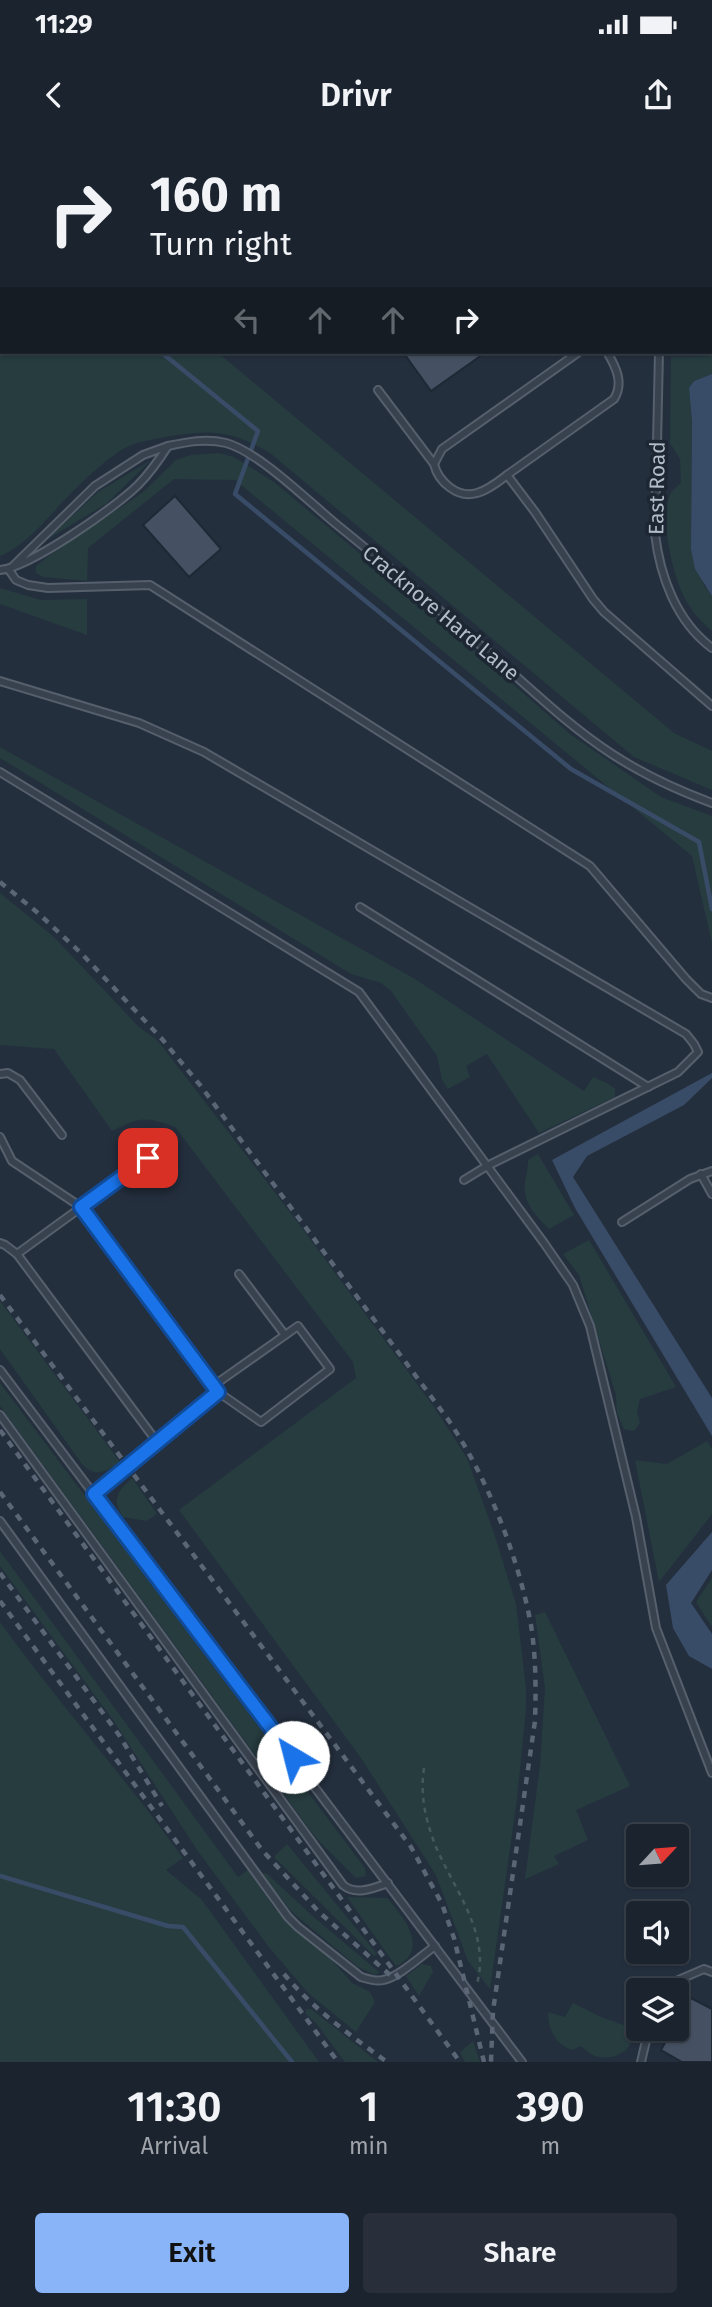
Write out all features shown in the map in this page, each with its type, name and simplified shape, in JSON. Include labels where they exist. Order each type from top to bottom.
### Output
[{"type":"lane","points":[[434,464],[442,449],[576,354]]},
{"type":"lane","points":[[378,390],[434,464],[442,481],[453,490],[471,495],[484,491],[614,399],[620,385],[616,368],[608,354]]},
{"type":"lane","name":"East Road","points":[[659,354],[654,534],[658,557],[674,601],[689,625],[712,648]]},
{"type":"lane","name":"Cracknore Hard Lane","points":[[9,570],[95,486],[143,455],[191,441],[227,443],[253,457],[610,753],[677,790],[712,803]]},
{"type":"lane","points":[[0,570],[9,570],[80,529],[120,502],[151,471],[168,446]]},
{"type":"lane","points":[[507,475],[598,606],[712,706]]},
{"type":"lane","points":[[9,570],[16,580],[48,588],[150,584],[590,866],[686,979],[701,994],[712,998]]},
{"type":"lane","points":[[0,681],[139,723],[204,752],[686,1034],[694,1044],[698,1052],[678,1072],[487,1166],[464,1180]]},
{"type":"lane","points":[[0,772],[359,992],[573,1285],[590,1326],[636,1517],[656,1628],[712,1773]]},
{"type":"lane","points":[[360,907],[648,1087]]},
{"type":"lane","points":[[0,1074],[8,1073],[20,1080],[62,1135]]},
{"type":"lane","points":[[0,1137],[12,1161],[81,1207],[216,1389],[261,1422],[330,1369],[298,1326],[216,1389],[157,1443],[94,1494]]},
{"type":"lane","points":[[17,1254],[170,1142]]},
{"type":"lane","points":[[622,1222],[690,1179],[712,1171]]},
{"type":"lane","points":[[701,1174],[712,1194]]},
{"type":"lane","points":[[0,1243],[17,1254],[157,1443]]},
{"type":"lane","points":[[239,1274],[285,1335]]},
{"type":"lane","points":[[0,1370],[522,2062]]},
{"type":"lane","points":[[0,1415],[343,1885],[349,1890],[362,1891],[388,1883]]},
{"type":"lane","points":[[0,1521],[288,1917],[298,1927],[361,1977],[374,1980],[382,1981],[391,1977],[435,1946]]},
{"type":"lane","points":[[683,1978],[704,1969],[712,1972]]},
{"type":"lane","points":[[641,2062],[646,2041]]},
{"type":"path","points":[[424,1768],[424,1812],[435,1843],[472,1917],[481,1970],[473,1997]]},
{"type":"green space","points":[[0,354],[219,354],[674,733],[712,751],[712,790],[634,757],[270,453],[236,437],[204,432],[191,433],[125,448],[86,479],[27,539],[0,556]]},
{"type":"green space","points":[[712,356],[712,374],[694,381],[689,388],[692,421],[691,549],[704,585],[712,596],[712,631],[684,597],[670,552],[666,520],[670,495],[681,483],[680,459],[670,443],[671,357]]},
{"type":"green space","points":[[219,453],[234,457],[274,482],[441,621],[570,734],[661,797],[712,816],[712,943],[692,856],[235,480],[174,479],[88,548],[87,581],[43,577],[36,573],[36,566],[143,492],[176,460],[191,455]]},
{"type":"green space","points":[[151,460],[106,504],[46,540],[98,492]]},
{"type":"green space","points":[[0,588],[41,600],[87,599],[87,635],[0,604]]},
{"type":"green space","points":[[0,747],[415,979],[584,1091],[593,1077],[615,1089],[615,1097],[539,1133],[487,1054],[466,1066],[470,1077],[448,1089],[442,1080],[437,1056],[391,991],[381,983],[351,974],[0,758]]},
{"type":"green space","points":[[0,893],[54,937],[138,1026],[158,1041],[296,1220],[434,1407],[467,1458],[516,1604],[526,1688],[517,1799],[490,1989],[468,1961],[436,1875],[361,1758],[179,1510],[356,1378],[353,1362],[175,1127],[143,1120],[112,1131],[54,1049],[0,1045]]},
{"type":"green space","points":[[538,1154],[574,1215],[549,1229],[531,1209],[526,1197],[528,1160]]},
{"type":"green space","points":[[589,1240],[676,1387],[640,1399],[637,1411],[640,1423],[634,1431],[624,1429],[617,1413],[616,1395],[579,1275],[563,1254]]},
{"type":"green space","points":[[0,1301],[120,1462],[101,1472],[91,1471],[82,1464],[0,1349]]},
{"type":"green space","points":[[0,1383],[365,1868],[366,1876],[356,1878],[316,1838],[0,1406]]},
{"type":"green space","points":[[707,1441],[712,1449],[712,1514],[659,1582],[635,1460],[667,1464]]},
{"type":"green space","points":[[132,1478],[157,1514],[146,1521],[123,1517],[117,1505],[120,1491]]},
{"type":"green space","points":[[0,1551],[238,1877],[248,1870],[276,1910],[331,1959],[352,1983],[370,1992],[375,2002],[356,2032],[308,1993],[268,1946],[197,1850],[115,1723],[0,1566]]},
{"type":"green space","points":[[712,1578],[712,1627],[696,1602]]},
{"type":"green space","points":[[545,1612],[630,1786],[576,1810],[588,1840],[554,1856],[559,1864],[525,1879],[540,1766],[545,1688],[535,1615]]},
{"type":"green space","points":[[0,1622],[183,1858],[166,1870],[202,1900],[319,2062],[0,2062]]},
{"type":"green space","points":[[287,1844],[377,1954],[374,1956],[274,1857]]},
{"type":"green space","points":[[266,1873],[379,1972],[375,1975],[358,1967],[292,1912],[262,1875]]},
{"type":"green space","points":[[347,1897],[387,1898],[411,1933],[412,1951],[406,1959],[396,1966]]},
{"type":"green space","points":[[422,1964],[431,1966],[433,1972],[419,1996],[406,1976]]},
{"type":"green space","points":[[573,2003],[626,2026],[626,2041],[632,2041],[622,2053],[610,2057],[593,2055],[580,2046],[573,2050],[567,2048],[557,2040],[551,2030],[548,2012],[565,2017]]},
{"type":"green space","points":[[306,2009],[311,2009],[378,2062],[345,2062],[306,2014]]},
{"type":"green space","points":[[473,2041],[480,2062],[465,2062],[460,2052]]},
{"type":"water","points":[[712,374],[712,596],[695,569],[691,549],[692,421],[689,388],[694,381]]},
{"type":"water","points":[[712,1073],[712,1078],[684,1105],[587,1156],[573,1177],[712,1398],[712,1436],[575,1208],[552,1160]]},
{"type":"water","points":[[712,1532],[712,1570],[691,1603],[712,1634],[712,1669],[689,1656],[673,1628],[666,1585]]},
{"type":"building","points":[[404,354],[483,354],[431,391]]},
{"type":"building","points":[[175,496],[221,549],[189,577],[143,525]]},
{"type":"building","points":[[689,1997],[712,2009],[712,2062],[682,2062],[661,2050],[666,2041],[689,2041]]},
{"type":"waterway","points":[[163,354],[258,431],[235,494],[571,769],[699,842],[712,909]]},
{"type":"waterway","points":[[0,1876],[168,1926],[183,1927],[292,2062]]},
{"type":"railway","points":[[0,882],[81,953],[162,1039],[200,1085],[447,1418],[475,1465],[499,1517],[518,1572],[531,1625],[536,1697],[535,1721],[493,2011],[491,2062]]},
{"type":"railway","points":[[0,1295],[411,1847],[442,1904],[454,1938],[484,2062]]},
{"type":"railway","points":[[0,1430],[460,2062]]},
{"type":"railway","points":[[0,1492],[262,1850],[319,1912],[390,1975]]},
{"type":"railway","points":[[0,1573],[119,1735],[162,1806]]},
{"type":"railway","points":[[0,1601],[338,2062]]},
{"type":"railway","points":[[284,1974],[320,2010],[387,2062]]},
{"type":"route","points":[[148,1158],[81,1207],[218,1392],[94,1494],[293,1757]]}]
